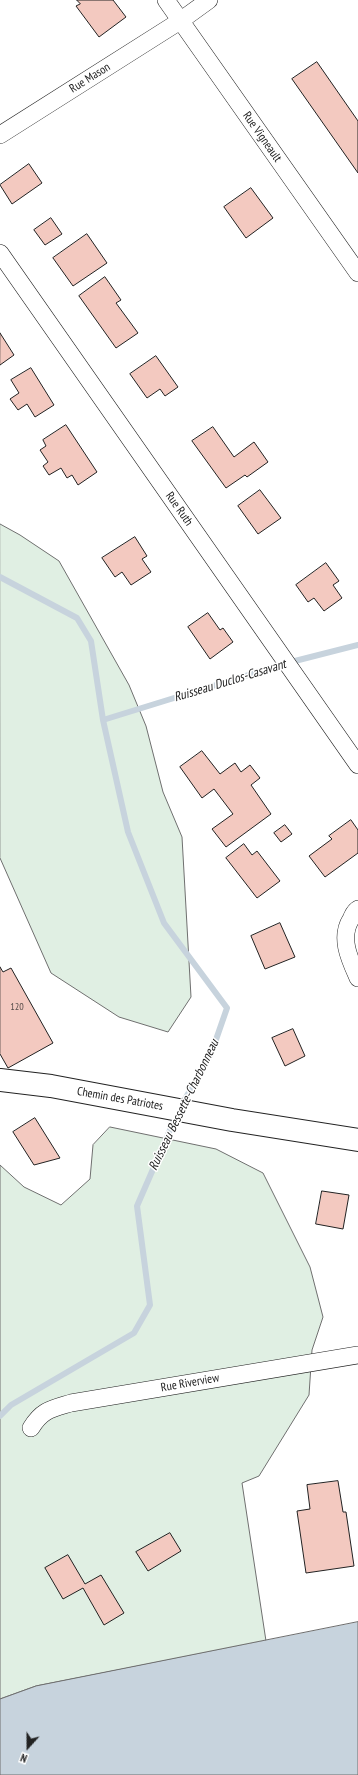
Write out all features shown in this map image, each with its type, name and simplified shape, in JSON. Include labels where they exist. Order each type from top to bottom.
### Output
[{"type":"main road","name":"Chemin des Patriotes","points":[[0,1080],[51,1086],[270,1127],[358,1140]]},
{"type":"street","name":"Rue Vigneault","points":[[166,0],[358,273]]},
{"type":"street","name":"Rue Mason","points":[[0,135],[180,21],[209,0]]},
{"type":"street","name":"Rue Ruth","points":[[0,253],[358,765]]},
{"type":"street","points":[[358,909],[348,924],[346,946],[349,958],[358,978]]},
{"type":"street","name":"Rue Riverview","points":[[31,1428],[39,1416],[52,1409],[71,1403],[358,1355]]},
{"type":"green space","points":[[0,524],[20,535],[59,561],[129,685],[146,726],[163,792],[182,837],[191,997],[168,1032],[119,1017],[51,973],[0,858]]},
{"type":"green space","points":[[110,1127],[216,1149],[263,1173],[310,1267],[323,1317],[312,1350],[309,1395],[259,1476],[242,1483],[266,1641],[36,1686],[0,1699],[0,1165],[24,1187],[61,1205],[90,1179],[93,1145]]},
{"type":"shaded area","points":[[358,1622],[358,1775],[0,1775],[0,1699],[36,1686]]},
{"type":"building","points":[[77,0],[113,0],[126,17],[99,37],[76,6],[80,4]]},
{"type":"building","points":[[317,62],[358,121],[358,173],[292,79]]},
{"type":"building","points":[[29,164],[42,183],[12,204],[0,185]]},
{"type":"building","points":[[251,188],[273,218],[246,238],[224,207]]},
{"type":"building","points":[[51,218],[62,234],[45,245],[34,230]]},
{"type":"building","points":[[87,234],[107,263],[73,286],[53,258]]},
{"type":"building","points":[[105,277],[121,300],[116,303],[138,333],[116,348],[79,296]]},
{"type":"building","points":[[0,333],[14,355],[0,365]]},
{"type":"building","points":[[156,356],[178,387],[165,396],[160,389],[147,398],[130,374]]},
{"type":"building","points":[[31,368],[54,405],[35,417],[27,404],[18,410],[10,399],[19,393],[11,380]]},
{"type":"building","points":[[66,425],[97,472],[78,485],[72,475],[67,478],[61,468],[49,475],[43,466],[48,462],[40,450],[46,446],[43,440]]},
{"type":"building","points":[[213,427],[234,457],[254,442],[268,462],[247,477],[245,475],[226,488],[192,441]]},
{"type":"building","points":[[260,490],[281,518],[258,534],[238,506]]},
{"type":"building","points":[[135,537],[147,556],[142,559],[151,572],[131,585],[122,572],[115,577],[102,558]]},
{"type":"building","points":[[326,563],[339,581],[333,585],[342,598],[324,611],[314,598],[308,602],[296,585]]},
{"type":"building","points":[[208,613],[220,630],[223,628],[233,642],[210,659],[188,627]]},
{"type":"building","points":[[202,751],[220,774],[235,763],[241,772],[250,765],[260,778],[251,785],[271,814],[226,847],[212,829],[233,814],[214,789],[202,798],[180,767]]},
{"type":"building","points":[[351,820],[358,830],[358,853],[325,877],[309,856],[332,839],[329,836]]},
{"type":"building","points":[[285,825],[292,834],[281,842],[274,833]]},
{"type":"building","points":[[244,844],[252,855],[257,851],[280,881],[257,898],[226,858]]},
{"type":"building","points":[[280,923],[295,957],[265,969],[251,936]]},
{"type":"building","points":[[0,967],[3,972],[11,968],[53,1043],[8,1068],[0,1054]]},
{"type":"building","points":[[293,1029],[305,1056],[285,1066],[272,1038]]},
{"type":"building","points":[[35,1118],[60,1158],[34,1165],[13,1132]]},
{"type":"building","points":[[322,1191],[349,1195],[343,1229],[316,1224]]},
{"type":"building","points":[[338,1481],[343,1512],[346,1512],[354,1566],[306,1573],[297,1511],[310,1509],[307,1485]]},
{"type":"building","points":[[170,1533],[181,1551],[148,1571],[136,1552]]},
{"type":"building","points":[[68,1555],[85,1584],[101,1575],[124,1613],[104,1625],[83,1588],[63,1599],[45,1568]]},
{"type":"waterway","name":"Ruisseau Bessette-Charbonneau","points":[[0,577],[77,618],[91,641],[103,720],[128,832],[164,923],[227,1008],[211,1054],[181,1106]]},
{"type":"waterway","name":"Ruisseau Duclos-Casavant","points":[[103,720],[287,663],[358,645]]},
{"type":"waterway","name":"Ruisseau Bessette-Charbonneau","points":[[0,1416],[11,1405],[134,1333],[150,1305],[137,1206],[177,1114]]}]
